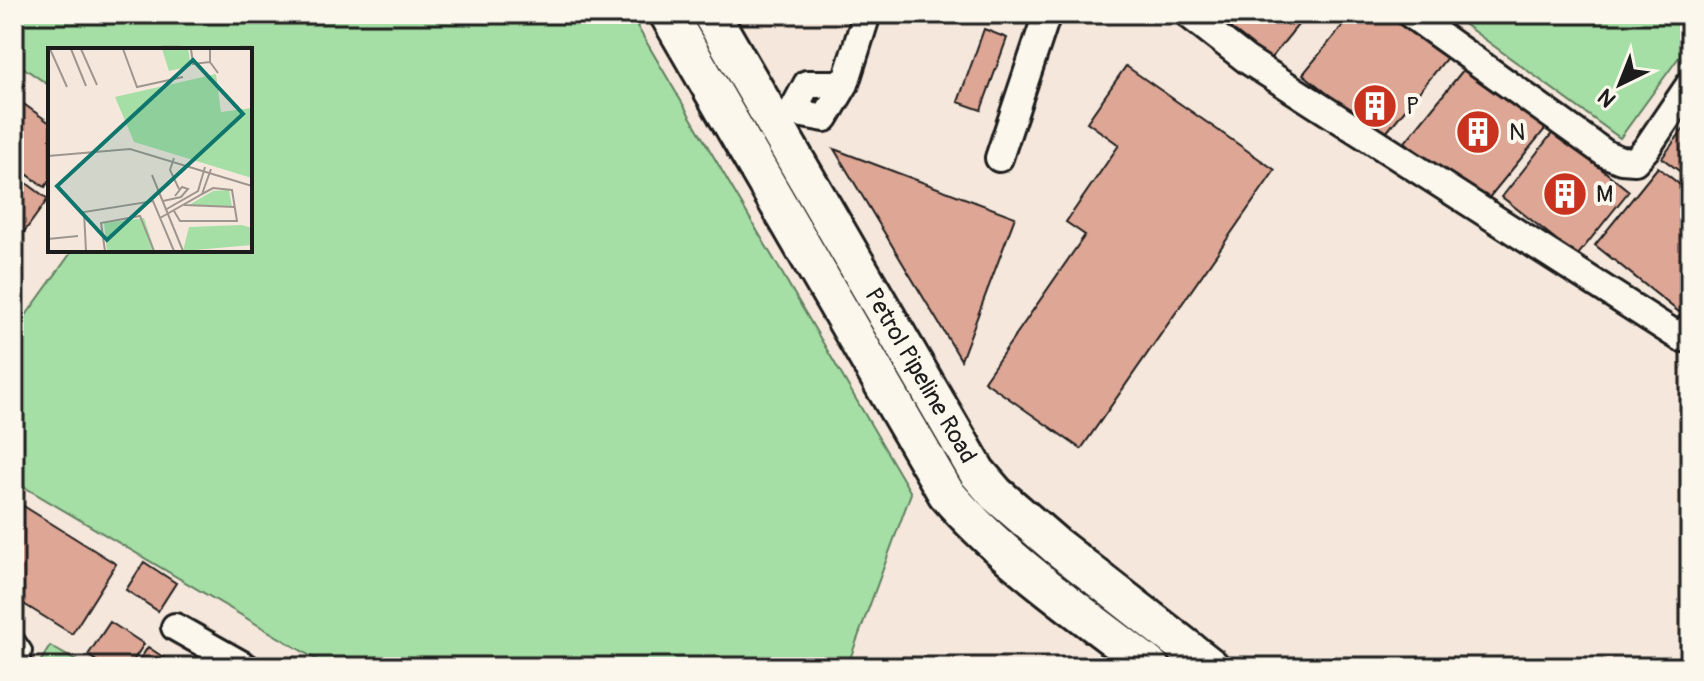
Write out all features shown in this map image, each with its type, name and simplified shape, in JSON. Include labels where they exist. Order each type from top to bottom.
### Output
[{"type":"main road","name":"Petrol Pipeline Road","points":[[668,14],[946,493],[970,520],[1021,565],[1151,667]]},
{"type":"main road","name":"Petrol Pipeline Road","points":[[711,14],[782,117],[977,472],[996,494],[1055,545],[1211,667]]},
{"type":"street","points":[[739,137],[782,117],[807,84],[845,84],[867,14]]},
{"type":"street","points":[[999,158],[1047,14]]},
{"type":"street","points":[[1188,14],[1247,60],[1681,338],[1690,326]]},
{"type":"street","points":[[1410,14],[1606,154],[1621,160],[1635,161],[1646,149],[1690,84]]},
{"type":"street","points":[[175,627],[246,667]]},
{"type":"lane","points":[[14,634],[25,650],[24,659],[18,667]]},
{"type":"green space","points":[[14,14],[630,14],[911,493],[847,667],[329,667],[14,481],[14,332],[72,252],[252,252],[252,48],[48,48],[48,85],[14,61]]},
{"type":"green space","points":[[1450,14],[1690,14],[1690,42],[1620,138]]},
{"type":"green space","points":[[50,646],[87,667],[37,667]]},
{"type":"building","points":[[1207,14],[1307,14],[1267,63]]},
{"type":"building","name":"P","points":[[1352,14],[1398,14],[1449,55],[1382,138],[1303,74]]},
{"type":"building","points":[[984,29],[1007,38],[981,110],[958,102]]},
{"type":"building","name":"N","points":[[1472,59],[1550,123],[1483,205],[1405,142]]},
{"type":"building","points":[[1126,66],[1275,170],[1081,449],[984,381],[1085,235],[1066,222],[1119,145],[1087,122]]},
{"type":"building","points":[[14,97],[48,122],[48,183],[45,187],[14,165]]},
{"type":"building","points":[[1690,120],[1690,179],[1662,158]]},
{"type":"building","name":"M","points":[[1554,131],[1629,191],[1577,256],[1502,197]]},
{"type":"building","points":[[834,149],[1015,217],[961,360]]},
{"type":"building","points":[[1658,167],[1690,193],[1690,298],[1679,312],[1595,245]]},
{"type":"building","points":[[14,174],[48,199],[14,246]]},
{"type":"building","points":[[14,500],[116,564],[72,634],[14,598]]},
{"type":"building","points":[[144,562],[176,583],[158,611],[126,590]]},
{"type":"building","points":[[110,622],[144,644],[129,667],[105,667],[88,655]]},
{"type":"building","points":[[148,647],[178,667],[135,667]]},
{"type":"place","name":"P","points":[[1375,106]]},
{"type":"place","name":"N","points":[[1478,132]]},
{"type":"place","name":"M","points":[[1565,194]]}]
